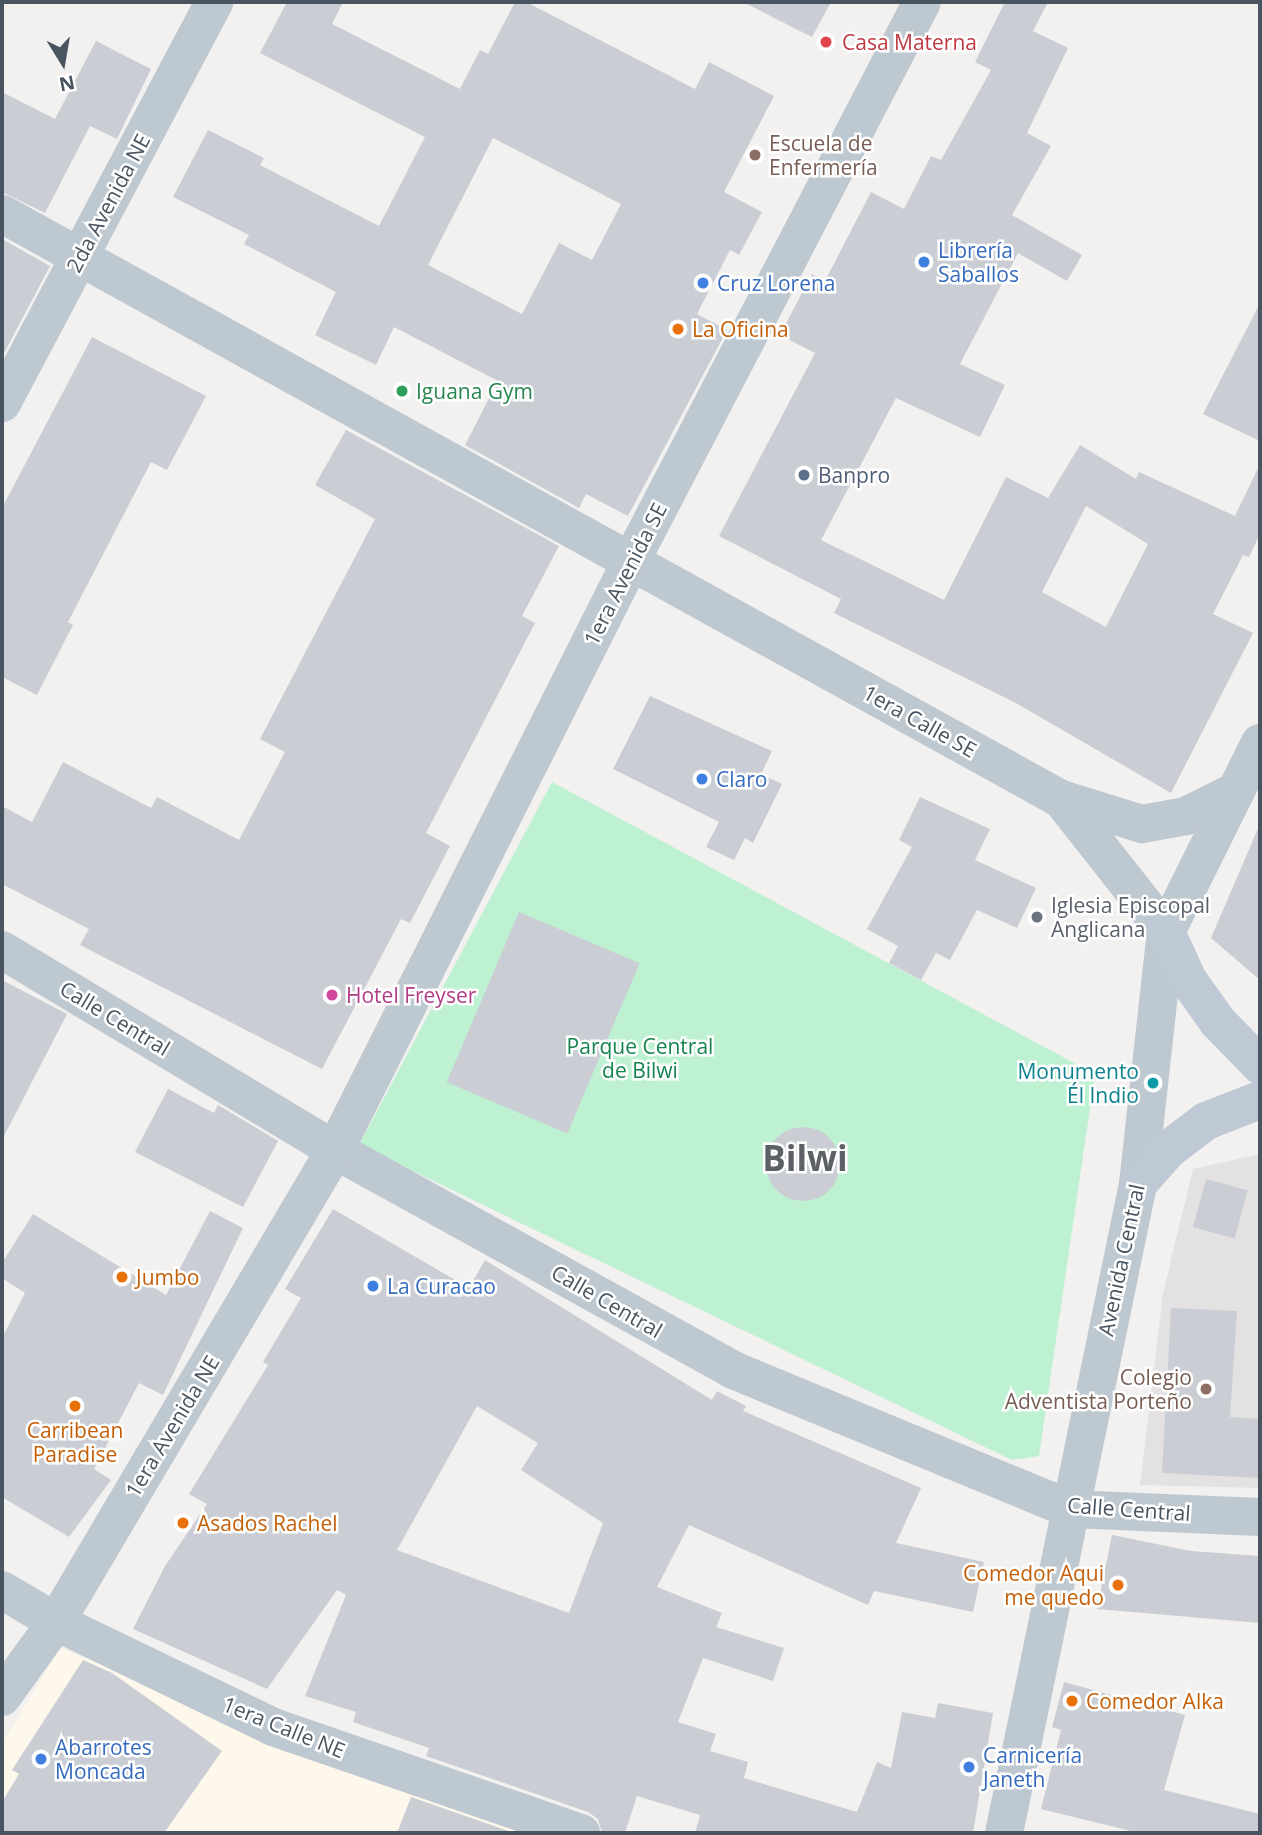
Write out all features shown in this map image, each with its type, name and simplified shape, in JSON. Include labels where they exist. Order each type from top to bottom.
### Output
[{"type":"main road","points":[[1166,932],[1188,980],[1218,1023],[1260,1065]]},
{"type":"main road","points":[[1138,1184],[1168,1149],[1206,1121],[1260,1100]]},
{"type":"street","name":"2da Avenida NE","points":[[2,403],[214,2]]},
{"type":"street","name":"1era Avenida SE","points":[[335,1150],[631,561],[922,2]]},
{"type":"street","name":"1era Calle SE","points":[[2,214],[81,254],[1061,799],[1166,932]]},
{"type":"street","name":"Avenida Central","points":[[1004,1833],[1138,1184],[1166,932],[1260,743]]},
{"type":"street","points":[[1061,799],[1142,824],[1186,816],[1236,791]]},
{"type":"street","name":"Calle Central","points":[[2,950],[335,1150],[690,1349],[1070,1509],[1260,1517]]},
{"type":"street","name":"1era Avenida NE","points":[[2,1697],[56,1622],[335,1150]]},
{"type":"street","name":"1era Calle NE","points":[[2,1590],[56,1622],[274,1727],[581,1833]]},
{"type":"shaded area","name":"Colegio Adventista Porteño","points":[[1260,1154],[1260,1488],[1140,1485],[1163,1293],[1193,1169]]},
{"type":"shaded area","points":[[60,1648],[519,1833],[2,1833],[2,1744]]},
{"type":"green space","name":"Parque Central de Bilwi","points":[[552,782],[1087,1070],[1094,1081],[1039,1456],[1012,1460],[359,1145]]},
{"type":"building","points":[[287,2],[343,2],[332,24],[460,89],[480,50],[488,54],[515,2],[526,2],[695,89],[709,62],[774,96],[724,192],[762,212],[739,255],[730,250],[697,314],[727,330],[628,516],[586,494],[579,508],[465,445],[498,381],[394,327],[376,365],[315,335],[336,292],[244,244],[249,235],[173,197],[208,130],[264,158],[260,165],[379,226],[425,137],[260,53]],"holes":[[[493,138],[621,204],[592,260],[559,243],[522,314],[428,265]]]},
{"type":"building","points":[[743,2],[831,2],[812,37]]},
{"type":"building","points":[[1005,2],[1048,2],[1033,31],[1068,48],[1027,133],[1051,146],[1012,215],[1082,255],[1067,281],[1018,253],[960,364],[1005,385],[980,437],[896,398],[821,540],[944,600],[1006,477],[1048,498],[1080,445],[1136,479],[1139,472],[1235,516],[1260,464],[1260,534],[1249,557],[1243,555],[1213,614],[1253,633],[1171,793],[1016,703],[834,613],[841,599],[719,536],[815,353],[780,335],[812,274],[825,281],[871,192],[904,209],[931,156],[941,160],[991,70],[975,62]],"holes":[[[1086,506],[1148,544],[1106,627],[1042,592]]]},
{"type":"building","points":[[96,41],[151,69],[117,139],[90,126],[45,213],[2,192],[2,92],[55,119]]},
{"type":"building","points":[[2,239],[50,266],[2,357]]},
{"type":"building","points":[[1260,303],[1260,441],[1203,414]]},
{"type":"building","points":[[92,337],[206,396],[167,470],[151,462],[68,622],[73,625],[37,695],[2,677],[2,508]]},
{"type":"building","points":[[346,430],[559,546],[522,616],[535,623],[426,833],[450,846],[410,923],[401,919],[322,1069],[80,945],[89,929],[2,884],[2,806],[32,822],[63,762],[151,808],[157,797],[239,840],[285,752],[260,739],[375,519],[315,485]]},
{"type":"building","name":"Claro","points":[[650,696],[772,751],[761,774],[782,784],[753,843],[745,838],[734,860],[706,847],[719,822],[613,769]]},
{"type":"building","points":[[920,797],[990,829],[975,860],[1036,888],[1017,928],[977,910],[950,960],[936,953],[921,980],[889,963],[898,946],[867,929],[912,847],[899,840]]},
{"type":"building","points":[[1260,824],[1260,980],[1211,938]]},
{"type":"building","points":[[519,912],[640,963],[567,1133],[447,1082]]},
{"type":"building","points":[[2,980],[67,1014],[2,1140]]},
{"type":"building","points":[[168,1089],[214,1113],[218,1105],[278,1141],[243,1207],[135,1152]]},
{"type":"building","points":[[796,1127],[810,1127],[824,1133],[834,1143],[840,1164],[834,1185],[824,1195],[810,1201],[796,1201],[782,1195],[772,1185],[766,1171],[766,1157],[772,1143],[782,1133]]},
{"type":"building","points":[[1206,1179],[1248,1190],[1235,1238],[1193,1227]]},
{"type":"building","points":[[333,1209],[469,1288],[485,1260],[712,1400],[717,1391],[746,1406],[743,1411],[921,1488],[896,1543],[984,1562],[973,1612],[874,1591],[868,1605],[689,1525],[657,1587],[722,1613],[716,1627],[784,1648],[773,1681],[703,1658],[678,1722],[716,1734],[710,1751],[748,1762],[744,1778],[857,1812],[877,1762],[891,1768],[902,1712],[935,1718],[938,1703],[993,1713],[973,1833],[695,1833],[700,1815],[637,1796],[625,1833],[602,1833],[598,1819],[588,1812],[426,1756],[429,1748],[353,1722],[356,1712],[305,1696],[346,1595],[337,1590],[267,1689],[133,1629],[165,1566],[207,1504],[189,1494],[268,1365],[263,1362],[301,1298],[285,1289]],"holes":[[[477,1406],[538,1443],[521,1470],[603,1523],[569,1613],[397,1550]]]},
{"type":"building","points":[[210,1211],[243,1228],[163,1395],[139,1383],[94,1469],[111,1480],[69,1537],[2,1497],[2,1338],[25,1293],[2,1278],[2,1263],[33,1214],[166,1295]]},
{"type":"building","name":"Colegio Adventista Porteño","points":[[1171,1308],[1237,1311],[1230,1417],[1260,1419],[1260,1478],[1162,1473]]},
{"type":"building","points":[[1112,1535],[1191,1551],[1260,1556],[1260,1623],[1097,1609]]},
{"type":"building","points":[[83,1660],[112,1673],[222,1751],[164,1833],[2,1833],[2,1802],[19,1774],[12,1770]]},
{"type":"building","points":[[1064,1682],[1185,1715],[1164,1790],[1260,1814],[1260,1833],[1139,1833],[1041,1809],[1061,1730],[1052,1727]]},
{"type":"building","points":[[411,1797],[514,1833],[397,1833]]},
{"type":"place","name":"Casa Materna","points":[[826,42]]},
{"type":"place","name":"Escuela de Enfermería","points":[[755,155]]},
{"type":"place","name":"Librería Saballos","points":[[924,262]]},
{"type":"place","name":"Cruz Lorena","points":[[703,283]]},
{"type":"place","name":"La Oficina","points":[[678,329]]},
{"type":"place","name":"Iguana Gym","points":[[402,391]]},
{"type":"place","name":"Banpro","points":[[804,475]]},
{"type":"place","name":"Claro","points":[[702,779]]},
{"type":"place","name":"Iglesia Episcopal Anglicana","points":[[1037,917]]},
{"type":"place","name":"Hotel Freyser","points":[[332,995]]},
{"type":"place","name":"Monumento Él Indio","points":[[1153,1083]]},
{"type":"place","name":"Jumbo","points":[[122,1277]]},
{"type":"place","name":"La Curacao","points":[[373,1286]]},
{"type":"place","name":"Colegio Adventista Porteño","points":[[1206,1389]]},
{"type":"place","name":"Carribean Paradise","points":[[75,1406]]},
{"type":"place","name":"Asados Rachel","points":[[183,1523]]},
{"type":"place","name":"Comedor Aqui me quedo","points":[[1118,1585]]},
{"type":"place","name":"Comedor Alka","points":[[1072,1701]]},
{"type":"place","name":"Abarrotes Moncada","points":[[41,1759]]},
{"type":"place","name":"Carnicería Janeth","points":[[969,1767]]},
{"type":"district","name":"Bilwi","points":[[805,1158]]}]
